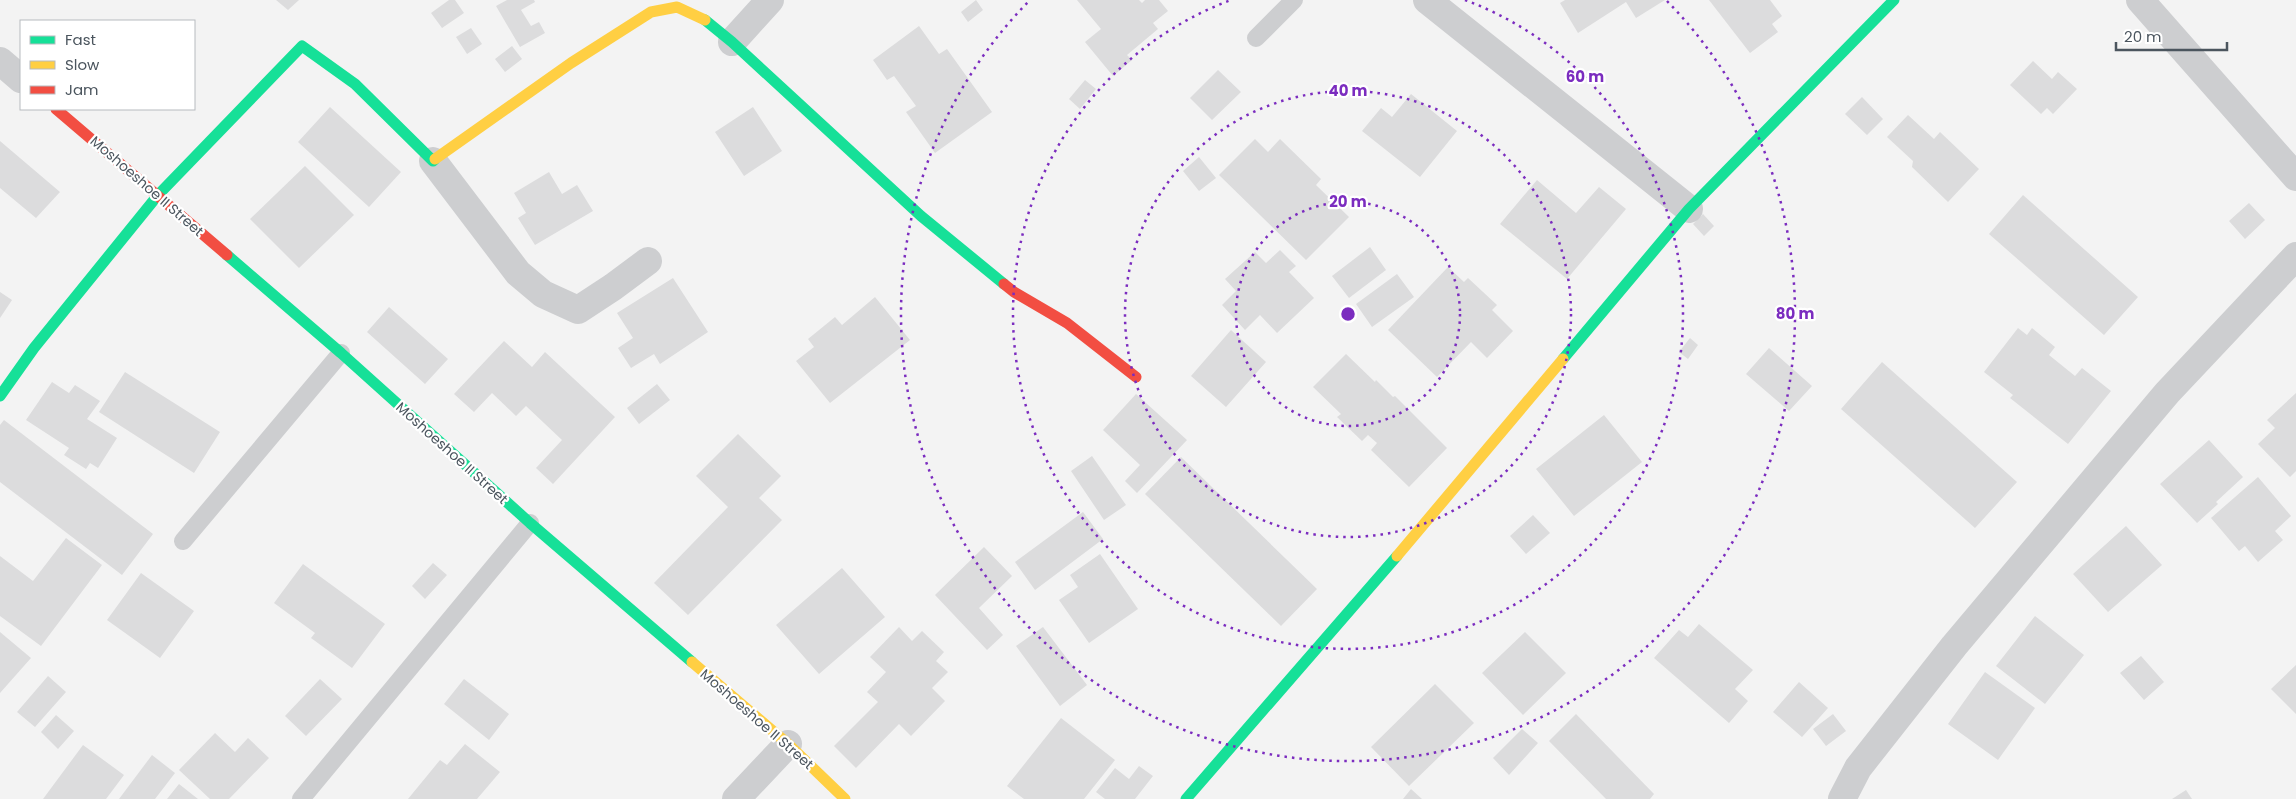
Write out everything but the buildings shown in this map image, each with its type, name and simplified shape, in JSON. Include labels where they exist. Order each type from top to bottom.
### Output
[{"type":"street","points":[[732,42],[770,0]]},
{"type":"street","points":[[1427,0],[1689,209]]},
{"type":"street","points":[[1186,799],[1395,558],[1689,209],[1894,0]]},
{"type":"street","points":[[2140,0],[2296,177]]},
{"type":"street","points":[[433,161],[571,64],[651,12],[677,6],[699,16],[732,42],[921,216],[1014,292],[1068,323],[1136,377]]},
{"type":"street","points":[[0,396],[34,348],[158,195],[302,46],[328,61],[363,90],[433,161],[518,273],[544,294],[578,310],[613,288],[648,261]]},
{"type":"street","points":[[0,61],[20,78]]},
{"type":"street","name":"Moshoeshoe II Street","points":[[57,110],[341,353],[530,523],[788,744],[844,799]]},
{"type":"street","points":[[1842,799],[1858,768],[1954,646],[2167,393],[2296,256]]},
{"type":"street","points":[[736,799],[788,744]]},
{"type":"lane","points":[[1256,38],[1294,0]]},
{"type":"lane","points":[[183,541],[341,353]]},
{"type":"lane","points":[[301,799],[530,523]]},
{"type":"traffic: fast","points":[[1563,359],[1689,209],[1894,0]]},
{"type":"traffic: fast","points":[[705,20],[732,42],[921,216],[1004,284]]},
{"type":"traffic: fast","points":[[0,396],[34,348],[158,195],[302,46],[355,84],[433,161],[435,159]]},
{"type":"traffic: fast","points":[[227,255],[341,353],[530,523],[692,662]]},
{"type":"traffic: fast","points":[[1186,799],[1397,556]]},
{"type":"traffic: slow","points":[[435,159],[571,63],[651,12],[677,7],[705,20]]},
{"type":"traffic: slow","points":[[1397,556],[1563,359]]},
{"type":"traffic: slow","points":[[692,662],[788,744],[845,799]]},
{"type":"traffic: jam","points":[[57,110],[227,255]]},
{"type":"traffic: jam","points":[[1004,284],[1014,292],[1067,323],[1136,377]]}]
